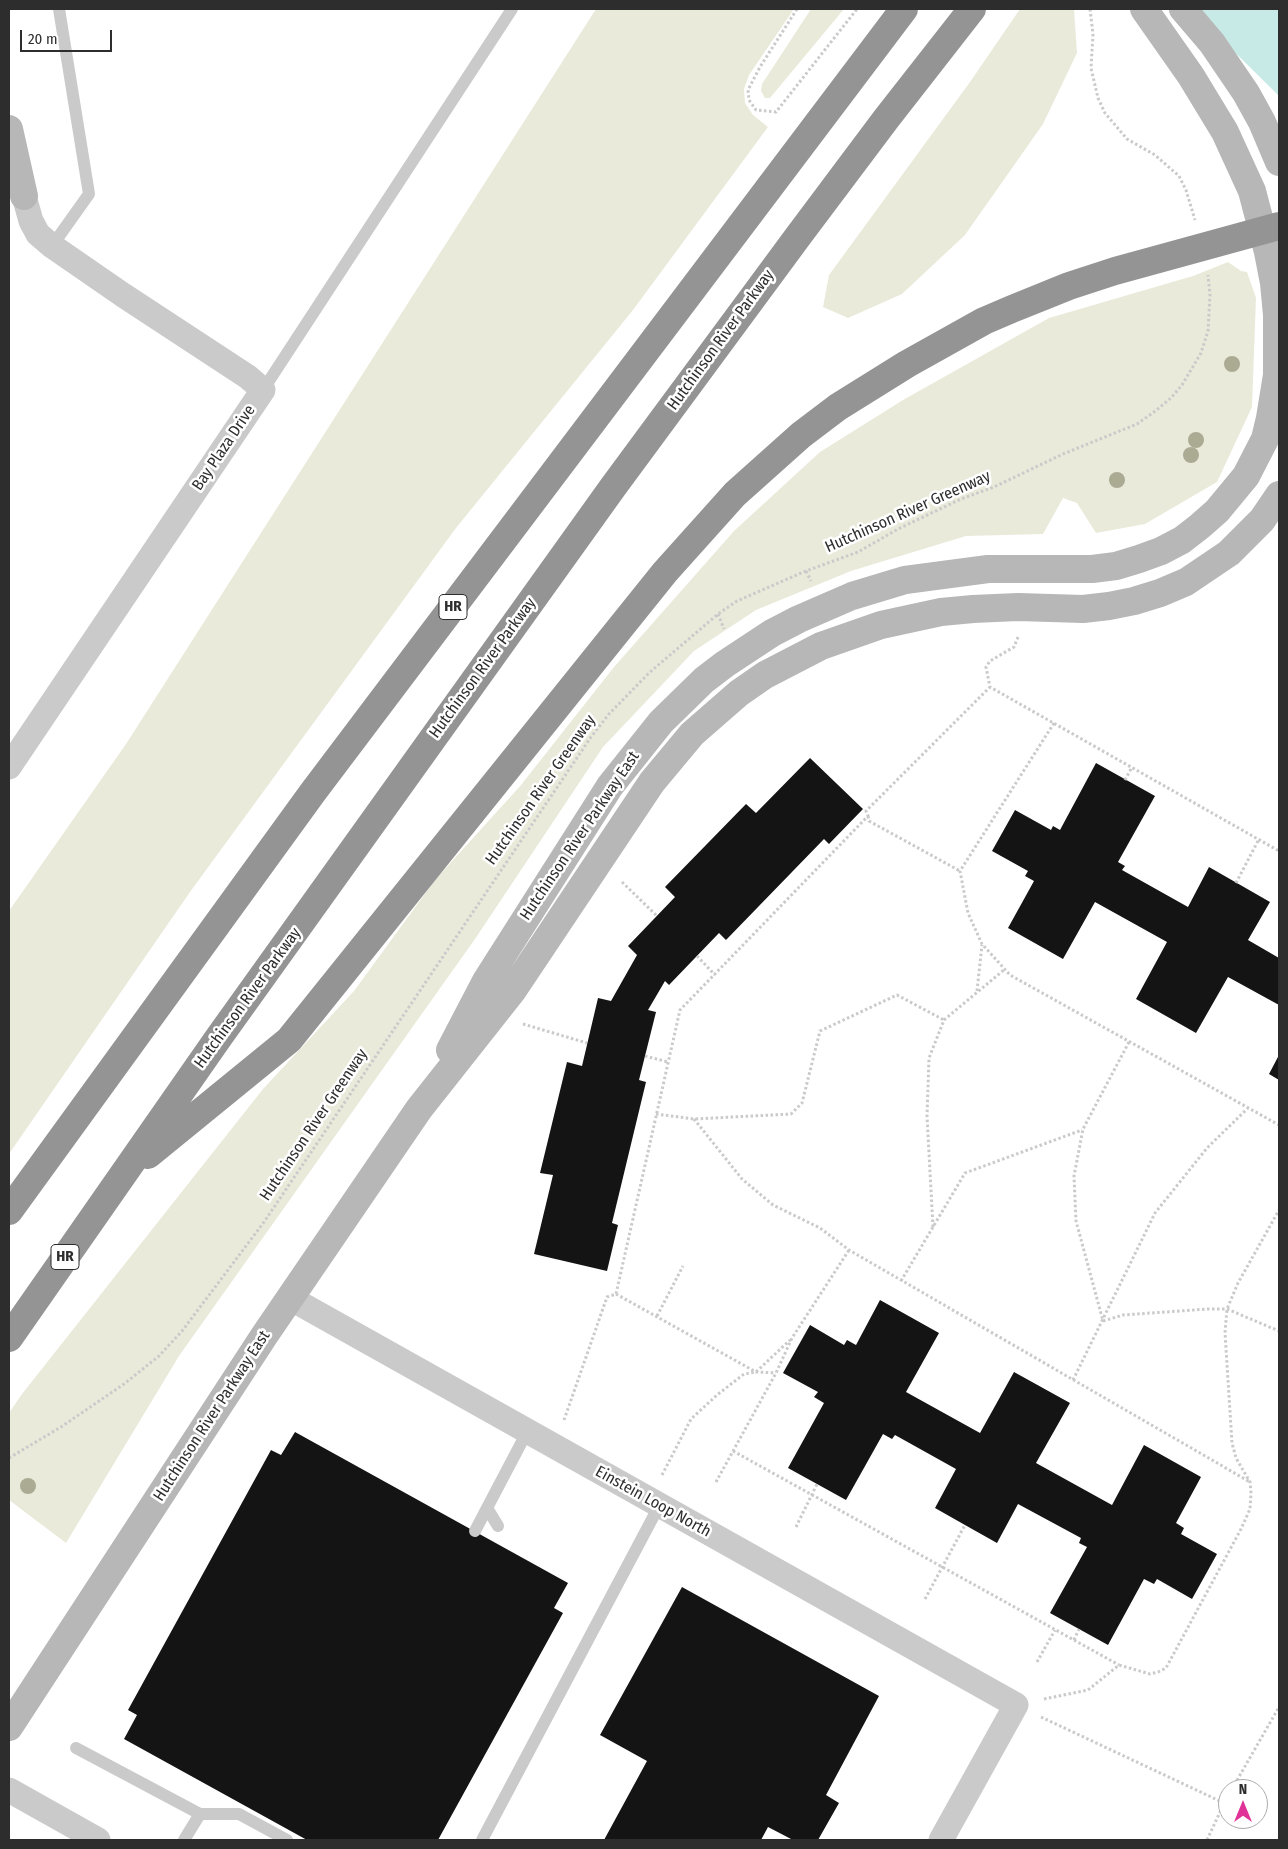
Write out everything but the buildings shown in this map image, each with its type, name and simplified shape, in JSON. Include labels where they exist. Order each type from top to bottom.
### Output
[{"type":"highway","name":"HR","points":[[9,1210],[313,792],[904,9]]},
{"type":"highway","name":"Hutchinson River Parkway","points":[[9,1338],[219,1037],[618,480],[799,235],[972,9]]},
{"type":"highway","points":[[122,1176],[289,1040],[665,572],[735,494],[808,430],[867,388],[984,321],[1069,286],[1115,271],[1270,229]]},
{"type":"street","name":"Hutchinson River Parkway East","points":[[419,1109],[486,981],[610,786],[661,722],[704,680],[749,648],[799,619],[852,596],[878,588],[914,579],[970,570],[1092,569],[1116,566],[1161,551],[1182,540],[1217,511],[1237,488],[1256,458],[1265,439],[1278,375],[1277,315],[1270,229],[1225,132],[1191,76],[1144,9]]},
{"type":"street","points":[[1184,9],[1212,43],[1246,93],[1262,122],[1279,162]]},
{"type":"street","name":"Bay Plaza Drive","points":[[9,129],[16,207],[31,221],[38,234],[52,246],[123,295],[248,377],[263,390],[9,767]]},
{"type":"street","name":"Hutchinson River Parkway East","points":[[9,1727],[264,1336],[419,1109],[513,990],[652,782],[692,734],[713,713],[765,675],[821,646],[881,625],[940,612],[1018,607],[1083,609],[1117,605],[1160,593],[1186,582],[1229,553],[1262,520],[1279,494]]},
{"type":"street","name":"Einstein Loop North","points":[[290,1298],[1016,1705]]},
{"type":"street","points":[[942,1840],[1016,1705]]},
{"type":"street","points":[[9,1790],[98,1840]]},
{"type":"lane","points":[[52,246],[89,194],[59,9]]},
{"type":"lane","points":[[263,390],[512,9]]},
{"type":"lane","points":[[474,1531],[526,1432]]},
{"type":"lane","points":[[482,1840],[654,1503]]},
{"type":"lane","points":[[487,1508],[498,1526]]},
{"type":"lane","points":[[76,1748],[200,1814],[239,1814],[287,1840]]},
{"type":"lane","points":[[184,1840],[200,1814]]},
{"type":"path","points":[[797,9],[760,67],[748,90],[749,100],[756,110],[776,112],[857,9]]},
{"type":"path","name":"Hutchinson River Greenway","points":[[9,1458],[61,1427],[124,1384],[159,1356],[182,1331],[264,1222],[569,767],[591,737],[633,690],[677,648],[737,601],[806,571],[858,552],[898,529],[962,499],[994,487],[1064,454],[1137,424],[1171,398],[1182,385],[1202,353],[1208,331],[1210,295],[1207,264],[1186,190],[1179,176],[1155,156],[1127,139],[1105,113],[1098,98],[1091,68],[1093,34],[1090,9]]},
{"type":"path","points":[[1018,607],[1018,640],[1014,647],[990,660],[986,667],[990,687],[1279,851]]},
{"type":"path","points":[[960,872],[869,821],[866,811],[990,687]]},
{"type":"path","points":[[1054,723],[960,872],[968,913],[982,944],[1010,975],[1279,1125]]},
{"type":"path","points":[[1126,780],[1132,767]]},
{"type":"path","points":[[616,1294],[680,1010],[868,816]]},
{"type":"path","points":[[1236,883],[1259,839]]},
{"type":"path","points":[[599,860],[657,916]]},
{"type":"path","points":[[977,992],[982,944]]},
{"type":"path","points":[[697,956],[714,975]]},
{"type":"path","points":[[933,1227],[927,1116],[928,1058],[944,1020],[1004,969]]},
{"type":"path","points":[[656,1114],[694,1119],[790,1114],[802,1103],[820,1031],[897,994],[944,1020]]},
{"type":"path","points":[[493,1016],[587,1043]]},
{"type":"path","points":[[1103,1321],[1076,1221],[1074,1176],[1083,1129],[1129,1042]]},
{"type":"path","points":[[645,1056],[668,1062]]},
{"type":"path","points":[[1073,1380],[1155,1213],[1207,1148],[1248,1108]]},
{"type":"path","points":[[694,1119],[742,1179],[773,1206],[820,1228],[850,1250],[1250,1482]]},
{"type":"path","points":[[901,1280],[965,1173],[1083,1129]]},
{"type":"path","points":[[733,1451],[1118,1665],[1150,1674],[1158,1672],[1166,1668],[1250,1509],[1250,1482],[1236,1458],[1232,1443],[1225,1333],[1227,1309],[1238,1283],[1279,1210]]},
{"type":"path","points":[[716,1482],[776,1373],[792,1338],[850,1250]]},
{"type":"path","points":[[657,1316],[683,1266]]},
{"type":"path","points":[[554,1447],[607,1297],[616,1294],[756,1372]]},
{"type":"path","points":[[1103,1321],[1123,1315],[1227,1309],[1279,1331]]},
{"type":"path","points":[[756,1372],[792,1338]]},
{"type":"path","points":[[654,1503],[691,1419],[744,1374],[756,1372],[776,1373]]},
{"type":"path","points":[[796,1527],[817,1484]]},
{"type":"path","points":[[925,1599],[965,1525]]},
{"type":"path","points":[[1074,1640],[1079,1629]]},
{"type":"path","points":[[1038,1662],[1055,1630]]},
{"type":"path","points":[[1016,1705],[1088,1690],[1118,1665]]},
{"type":"path","points":[[1016,1705],[1218,1800]]},
{"type":"path","points":[[1238,1779],[1279,1707]]},
{"type":"path","points":[[1207,1840],[1218,1816]]},
{"type":"shaded area","points":[[596,9],[794,9],[749,75],[744,89],[745,103],[753,115],[768,127],[633,310],[456,528],[190,892],[9,1154],[9,911],[126,744]]},
{"type":"shaded area","points":[[811,9],[844,9],[770,98],[765,98],[761,91],[762,84]]},
{"type":"shaded area","points":[[1020,9],[1074,9],[1077,53],[1043,124],[965,235],[902,294],[848,318],[823,307],[829,275],[970,82]]},
{"type":"shaded area","points":[[1228,262],[1241,271],[1247,272],[1256,298],[1252,407],[1217,482],[1145,524],[1096,533],[1077,503],[1063,498],[1043,534],[966,536],[851,571],[756,610],[694,651],[603,747],[475,939],[179,1356],[66,1543],[9,1500],[9,1413],[22,1394],[263,1089],[354,991],[435,880],[521,785],[614,667],[734,531],[820,452],[903,400],[1049,318],[1193,276]]},
{"type":"water","points":[[1191,9],[1279,9],[1279,96]]}]
